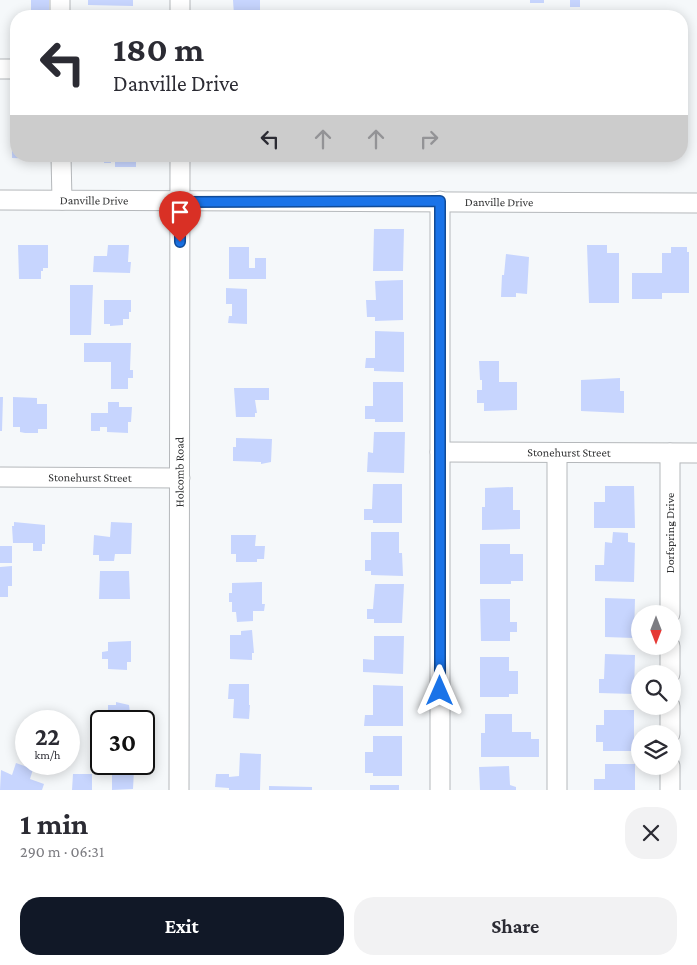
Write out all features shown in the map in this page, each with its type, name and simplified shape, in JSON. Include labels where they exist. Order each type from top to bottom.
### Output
[{"type":"street","points":[[61,162],[62,200]]},
{"type":"street","name":"Holcomb Road","points":[[179,790],[180,162]]},
{"type":"street","name":"Danville Drive","points":[[0,200],[697,203]]},
{"type":"street","points":[[440,201],[440,790]]},
{"type":"street","name":"Stonehurst Street","points":[[440,452],[697,453]]},
{"type":"street","points":[[556,790],[557,453]]},
{"type":"street","name":"Dorfspring Drive","points":[[670,453],[670,605]]},
{"type":"street","name":"Stonehurst Street","points":[[0,477],[180,478]]},
{"type":"street","points":[[670,775],[670,790]]},
{"type":"building","points":[[31,0],[49,0],[49,10],[31,10]]},
{"type":"building","points":[[88,0],[133,0],[133,6],[88,5]]},
{"type":"building","points":[[233,0],[260,0],[260,10],[234,10]]},
{"type":"building","points":[[530,0],[544,0],[544,3],[530,3]]},
{"type":"building","points":[[570,0],[580,0],[580,7],[570,7]]},
{"type":"building","points":[[115,162],[136,162],[136,167],[115,167]]},
{"type":"building","points":[[374,229],[404,229],[403,271],[373,271]]},
{"type":"building","points":[[18,245],[48,245],[48,268],[43,268],[43,271],[41,271],[41,279],[19,279]]},
{"type":"building","points":[[108,245],[129,245],[128,262],[131,262],[130,273],[93,272],[94,256],[107,256]]},
{"type":"building","points":[[587,245],[607,245],[607,253],[619,253],[619,303],[589,303]]},
{"type":"building","points":[[229,247],[249,247],[249,268],[255,268],[255,258],[266,258],[266,279],[229,279]]},
{"type":"building","points":[[671,247],[687,247],[687,252],[689,252],[689,293],[662,293],[662,299],[632,299],[632,273],[662,273],[662,253],[671,253]]},
{"type":"building","points":[[506,254],[529,257],[527,294],[516,293],[516,297],[501,297],[502,275],[504,275]]},
{"type":"building","points":[[403,280],[403,320],[375,321],[375,317],[367,317],[366,300],[376,300],[375,281]]},
{"type":"building","points":[[70,285],[93,285],[91,335],[70,335]]},
{"type":"building","points":[[226,288],[247,289],[247,324],[228,323],[229,316],[232,316],[232,304],[226,304]]},
{"type":"building","points":[[104,300],[131,300],[129,319],[123,319],[123,325],[110,326],[110,324],[104,324]]},
{"type":"building","points":[[375,331],[404,332],[404,372],[374,371],[374,368],[365,368],[366,358],[375,358]]},
{"type":"building","points":[[84,343],[131,343],[130,370],[133,370],[133,378],[128,378],[128,389],[111,389],[111,362],[84,362]]},
{"type":"building","points":[[479,361],[499,361],[499,382],[517,382],[517,410],[484,411],[484,403],[477,403],[477,390],[482,390]]},
{"type":"building","points":[[620,378],[620,391],[624,391],[624,413],[581,411],[581,380]]},
{"type":"building","points":[[373,382],[403,382],[403,422],[375,422],[375,419],[365,419],[365,406],[373,406]]},
{"type":"building","points":[[234,388],[269,388],[269,400],[255,400],[257,413],[255,413],[255,417],[236,417]]},
{"type":"building","points":[[0,397],[3,397],[2,431],[0,431]]},
{"type":"building","points":[[13,397],[37,398],[37,404],[47,404],[47,429],[38,429],[38,433],[25,433],[20,432],[20,427],[13,427]]},
{"type":"building","points":[[108,402],[119,402],[119,407],[132,407],[131,422],[128,422],[128,433],[107,432],[107,427],[100,427],[100,431],[91,431],[91,413],[108,413]]},
{"type":"building","points":[[374,432],[405,432],[404,473],[367,472],[368,452],[373,453]]},
{"type":"building","points":[[236,438],[272,439],[271,462],[261,464],[261,462],[233,461],[233,447],[236,447]]},
{"type":"building","points":[[373,484],[402,484],[402,523],[373,523],[373,520],[364,520],[364,509],[372,509]]},
{"type":"building","points":[[605,486],[634,486],[635,528],[594,528],[594,502],[605,502]]},
{"type":"building","points":[[513,487],[513,510],[520,510],[520,529],[482,530],[482,507],[485,507],[485,488]]},
{"type":"building","points":[[14,522],[45,525],[45,544],[42,544],[42,551],[33,551],[33,543],[13,543],[12,526],[14,526]]},
{"type":"building","points":[[111,522],[132,523],[131,554],[115,554],[114,561],[99,561],[99,555],[93,555],[94,535],[110,537]]},
{"type":"building","points":[[371,532],[399,532],[399,553],[402,553],[403,576],[371,575],[371,571],[365,571],[365,560],[371,560]]},
{"type":"building","points":[[613,532],[628,533],[628,542],[635,543],[634,582],[595,581],[595,565],[604,565],[605,542],[612,543]]},
{"type":"building","points":[[231,535],[256,535],[255,546],[265,546],[264,559],[257,559],[257,562],[236,562],[236,554],[231,554]]},
{"type":"building","points":[[480,544],[510,544],[510,554],[523,554],[523,581],[511,581],[511,584],[480,584]]},
{"type":"building","points":[[0,546],[12,546],[12,563],[0,563]]},
{"type":"building","points":[[12,566],[12,586],[8,586],[8,597],[0,597],[0,567]]},
{"type":"building","points":[[100,571],[129,571],[130,599],[99,599]]},
{"type":"building","points":[[262,582],[262,604],[265,604],[264,611],[253,611],[253,621],[237,622],[236,612],[232,612],[232,602],[229,602],[229,593],[232,593],[232,583]]},
{"type":"building","points":[[375,584],[404,584],[402,623],[374,623],[374,619],[367,619],[367,609],[373,609]]},
{"type":"building","points":[[605,598],[635,599],[635,605],[631,605],[631,638],[605,637]]},
{"type":"building","points":[[480,599],[510,599],[510,622],[517,622],[517,632],[510,632],[510,641],[481,641]]},
{"type":"building","points":[[252,630],[254,653],[252,653],[252,660],[230,659],[230,635],[241,635],[241,631]]},
{"type":"building","points":[[374,636],[404,636],[403,674],[363,672],[363,659],[374,660]]},
{"type":"building","points":[[131,641],[131,662],[127,662],[127,670],[108,669],[108,659],[102,659],[102,652],[108,651],[108,642]]},
{"type":"building","points":[[605,654],[635,655],[635,665],[631,665],[631,694],[599,693],[599,679],[604,679]]},
{"type":"building","points":[[480,657],[509,657],[509,671],[518,671],[518,694],[509,694],[509,697],[480,697]]},
{"type":"building","points":[[229,684],[249,684],[249,719],[233,718],[234,699],[228,699]]},
{"type":"building","points":[[373,685],[403,686],[403,726],[364,726],[365,715],[373,715]]},
{"type":"building","points":[[116,702],[129,705],[130,710],[108,710],[108,705],[116,705]]},
{"type":"building","points":[[604,710],[631,710],[631,715],[634,715],[634,725],[631,725],[631,751],[603,751],[603,742],[596,742],[596,725],[604,725]]},
{"type":"building","points":[[485,714],[512,714],[512,732],[531,732],[531,739],[539,739],[539,757],[481,757],[481,733],[485,733]]},
{"type":"building","points":[[373,736],[402,736],[402,776],[373,776],[373,773],[365,773],[365,752],[373,752]]},
{"type":"building","points":[[240,753],[261,754],[260,790],[229,790],[229,788],[215,787],[216,774],[229,774],[229,777],[239,776]]},
{"type":"building","points":[[605,764],[631,764],[631,775],[635,775],[635,790],[594,790],[594,779],[605,779]]},
{"type":"building","points":[[15,766],[15,775],[31,775],[30,779],[44,784],[42,790],[0,790],[1,770],[12,775]]},
{"type":"building","points":[[509,766],[510,785],[516,787],[516,790],[480,790],[479,767]]},
{"type":"building","points":[[73,775],[92,775],[92,790],[72,790]]},
{"type":"building","points":[[112,775],[134,775],[133,789],[112,790]]},
{"type":"building","points":[[370,785],[399,785],[399,790],[370,790]]},
{"type":"building","points":[[269,786],[312,787],[312,790],[269,790]]},
{"type":"route","points":[[180,242],[180,202],[440,201],[440,691]]}]
